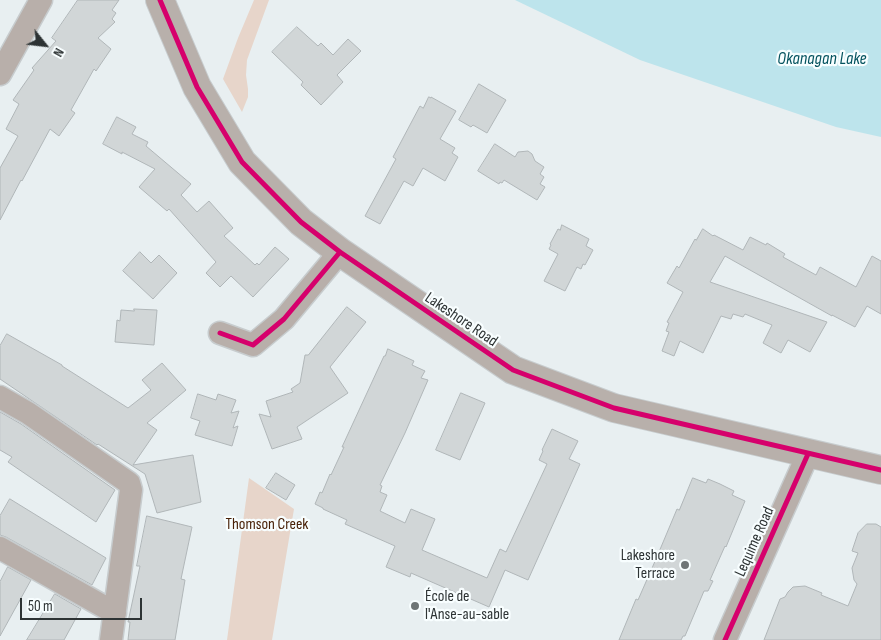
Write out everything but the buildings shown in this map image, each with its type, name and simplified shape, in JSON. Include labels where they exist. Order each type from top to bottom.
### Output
[{"type":"main road","name":"Lakeshore Road","points":[[160,0],[197,87],[242,162],[301,222],[340,252],[513,370],[614,408],[881,470]]},
{"type":"street","points":[[0,74],[41,0]]},
{"type":"street","points":[[220,333],[253,344],[284,319],[340,252]]},
{"type":"street","points":[[0,397],[28,414],[129,484],[132,490],[111,640]]},
{"type":"street","name":"Lequime Road","points":[[725,640],[808,454]]},
{"type":"street","points":[[0,548],[115,613]]},
{"type":"green space","points":[[254,0],[269,0],[247,60],[248,97],[242,112],[223,79]]},
{"type":"green space","name":"Thomson Creek","points":[[249,478],[294,509],[272,640],[227,640]]},
{"type":"water","name":"Okanagan Lake","points":[[515,0],[881,0],[881,137],[836,127],[640,60]]},
{"type":"cycle path","points":[[160,0],[197,87],[242,162],[301,222],[340,252],[513,370],[614,408],[881,470]]},
{"type":"cycle path","points":[[220,333],[253,345],[284,319],[340,252]]},
{"type":"cycle path","points":[[725,640],[808,454]]},
{"type":"place","name":"Lakeshore Terrace","points":[[685,565]]},
{"type":"place","name":"École de l'Anse-au-sable","points":[[415,606]]}]
